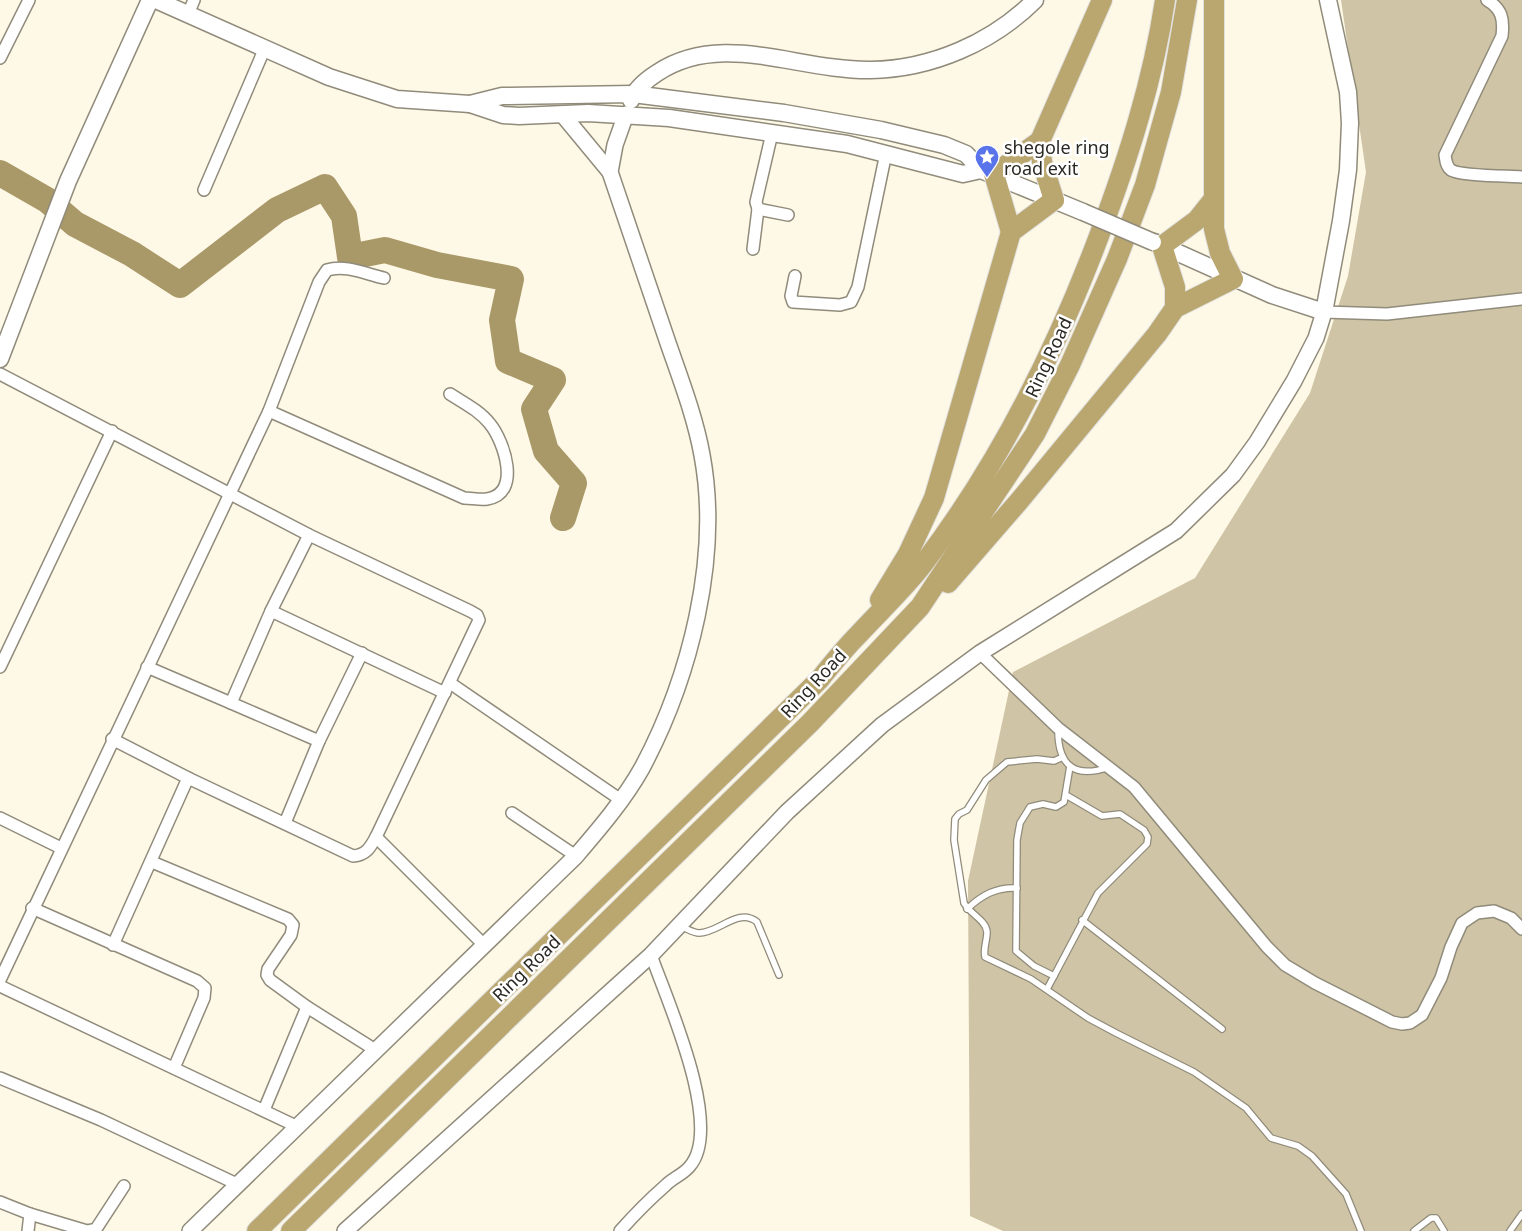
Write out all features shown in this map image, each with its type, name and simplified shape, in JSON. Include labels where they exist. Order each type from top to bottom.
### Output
[{"type":"highway","points":[[1011,232],[1054,200],[1042,162],[1040,141],[1102,0]]},
{"type":"highway","name":"Ring Road","points":[[256,1231],[820,679],[857,635],[904,588],[925,562],[1000,452],[1026,404],[1063,327],[1117,188],[1146,93],[1164,0]]},
{"type":"highway","name":"Ring Road","points":[[291,1231],[803,729],[883,649],[920,607],[1035,434],[1070,365],[1110,277],[1145,184],[1171,92],[1188,0]]},
{"type":"highway","points":[[920,607],[952,581],[1157,334],[1175,308],[1233,279],[1220,252],[1214,229],[1212,200],[1214,0]]},
{"type":"highway","points":[[857,635],[908,554],[934,498],[1011,232],[988,172],[1040,141]]},
{"type":"highway","points":[[1175,308],[1175,287],[1157,244],[1197,220],[1212,200]]},
{"type":"main road","points":[[0,359],[68,181],[150,0]]},
{"type":"main road","points":[[156,0],[191,7],[264,50],[329,77],[397,99],[470,104],[502,115],[626,114],[847,144],[962,174],[988,172]]},
{"type":"main road","points":[[626,114],[633,94],[639,87],[677,61],[703,53],[741,53],[796,63],[872,70],[919,64],[947,56],[985,37],[1035,0]]},
{"type":"main road","points":[[470,104],[502,96],[633,94],[784,113],[881,130],[944,145],[966,154],[988,172],[1157,244],[1233,279],[1324,312],[1341,221],[1348,170],[1350,123],[1348,92],[1328,0]]},
{"type":"street","points":[[0,58],[29,0]]},
{"type":"street","points":[[1487,0],[1501,13],[1504,21],[1502,36],[1445,156],[1446,164],[1452,170],[1462,173],[1522,177]]},
{"type":"street","points":[[204,190],[264,50]]},
{"type":"street","points":[[190,1231],[576,856],[622,800],[642,769],[664,720],[683,670],[704,575],[708,530],[702,455],[690,408],[610,172],[562,114]]},
{"type":"street","points":[[610,172],[615,145],[626,114]]},
{"type":"street","points":[[752,250],[758,209],[756,202],[772,133]]},
{"type":"street","points":[[795,276],[791,296],[793,302],[840,305],[851,302],[858,287],[886,153]]},
{"type":"street","points":[[758,209],[788,215]]},
{"type":"street","points":[[2,973],[270,411],[287,362],[319,282],[327,270],[344,268],[384,278]]},
{"type":"street","points":[[345,1231],[651,955],[787,812],[841,762],[918,697],[980,653],[1176,531],[1233,475],[1258,442],[1294,381],[1316,338],[1324,312],[1387,314],[1522,299]]},
{"type":"street","points":[[0,374],[309,534],[477,615],[479,620],[376,837],[369,850],[362,856],[353,856],[112,740]]},
{"type":"street","points":[[270,411],[464,498],[488,499],[501,492],[507,480],[508,464],[503,444],[490,423],[450,394]]},
{"type":"street","points":[[0,667],[112,431]]},
{"type":"street","points":[[230,703],[271,611],[309,534]]},
{"type":"street","points":[[271,611],[362,653],[447,688],[622,800]]},
{"type":"street","points":[[285,823],[319,741],[362,653]]},
{"type":"street","points":[[980,653],[1058,728],[1134,787],[1266,947],[1285,964],[1315,983],[1392,1022],[1410,1023],[1422,1015],[1441,978],[1450,947],[1462,923],[1477,914],[1494,912],[1511,918],[1522,929]]},
{"type":"street","points":[[147,667],[319,741]]},
{"type":"street","points":[[113,945],[152,862],[188,778]]},
{"type":"street","points":[[512,813],[576,856]]},
{"type":"street","points":[[0,818],[61,848]]},
{"type":"street","points":[[376,837],[485,946]]},
{"type":"street","points":[[152,862],[288,919],[293,925],[291,934],[268,969],[270,980],[307,1007],[377,1051]]},
{"type":"street","points":[[32,908],[197,981],[204,988],[204,998],[174,1068]]},
{"type":"street","points":[[620,1231],[639,1210],[690,1167],[698,1154],[700,1124],[698,1095],[691,1065],[651,955]]},
{"type":"street","points":[[0,986],[298,1127]]},
{"type":"street","points":[[264,1110],[307,1007]]},
{"type":"street","points":[[0,1078],[101,1120],[239,1185]]},
{"type":"street","points":[[0,1202],[30,1214],[86,1231],[96,1229],[124,1186]]},
{"type":"street","points":[[28,1231],[30,1214]]},
{"type":"lane","points":[[1058,728],[1062,757],[1070,766],[1081,772],[1092,773],[1109,767]]},
{"type":"lane","points":[[1062,757],[1054,761],[1038,759],[1007,762],[986,780],[967,810],[959,814],[955,820],[954,840],[962,891],[967,909],[984,924],[987,931],[985,957],[1011,968],[1047,989],[1088,1018],[1194,1072],[1246,1108],[1271,1138],[1298,1146],[1312,1156],[1346,1194],[1361,1231]]},
{"type":"lane","points":[[1054,976],[1034,966],[1016,951],[1017,840],[1020,823],[1030,807],[1036,804],[1060,806],[1066,795],[1070,766]]},
{"type":"lane","points":[[1047,989],[1098,893],[1146,844],[1148,837],[1144,830],[1120,814],[1102,816],[1066,795]]},
{"type":"lane","points":[[967,909],[986,894],[1001,888],[1017,888]]},
{"type":"lane","points":[[680,926],[697,933],[707,932],[743,916],[752,917],[757,922],[779,976]]},
{"type":"lane","points":[[1082,920],[1222,1030]]},
{"type":"lane","points":[[1510,1231],[1522,1214]]},
{"type":"lane","points":[[1414,1231],[1431,1218],[1436,1218],[1444,1231]]},
{"type":"shaded area","points":[[1341,0],[1522,0],[1522,1231],[1003,1231],[970,1216],[968,881],[1013,672],[1195,578],[1310,393],[1348,276],[1366,172]]},
{"type":"waterway","points":[[0,173],[47,200],[75,224],[132,254],[180,285],[277,210],[325,187],[344,216],[350,257],[385,250],[437,265],[511,279],[502,320],[508,361],[553,380],[534,409],[546,451],[574,483],[563,518]]},
{"type":"place","name":"shegole ring road exit","points":[[987,178]]}]
